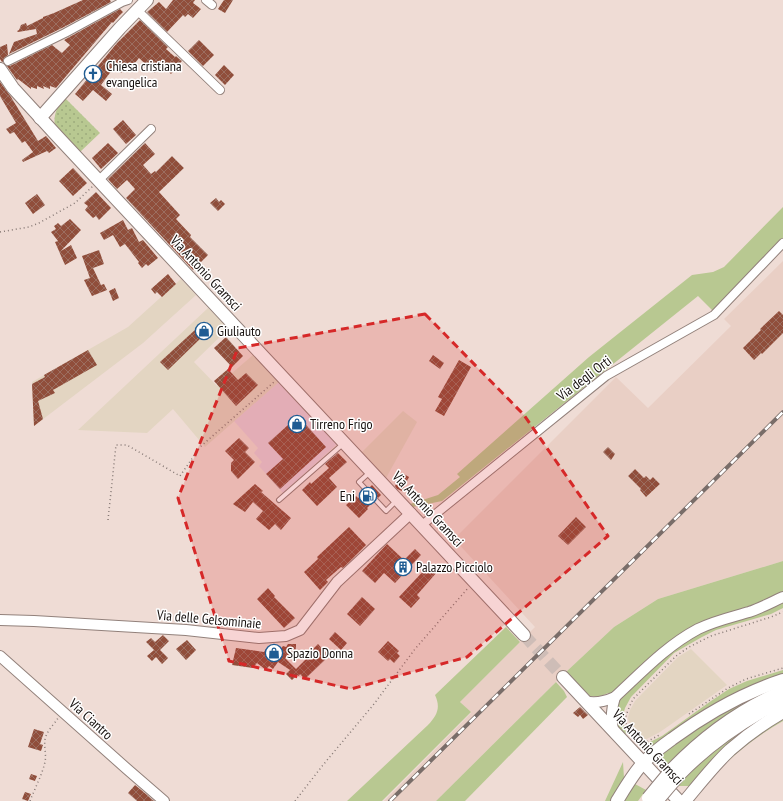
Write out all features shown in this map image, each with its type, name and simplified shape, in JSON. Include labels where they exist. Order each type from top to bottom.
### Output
[{"type":"main road","points":[[40,118],[146,0]]},
{"type":"main road","name":"Via Antonio Gramsci","points":[[4,65],[13,88],[40,118],[524,634]]},
{"type":"main road","name":"Via Antonio Gramsci","points":[[563,677],[678,801]]},
{"type":"main road","points":[[617,801],[643,763],[670,740],[727,703],[783,680]]},
{"type":"main road","points":[[650,800],[696,747],[714,732],[735,716],[783,691]]},
{"type":"main road","points":[[675,772],[688,765],[730,731],[760,712],[783,700]]},
{"type":"main road","points":[[686,801],[729,750],[747,735],[783,712]]},
{"type":"street","points":[[4,65],[128,0]]},
{"type":"street","points":[[137,10],[220,90]]},
{"type":"street","points":[[98,181],[152,129]]},
{"type":"street","name":"Via degli Orti","points":[[422,525],[606,376],[714,315],[783,243]]},
{"type":"street","name":"Via delle Gelsominaie","points":[[0,620],[186,630],[260,638],[286,636],[300,630],[337,582],[411,513]]},
{"type":"street","points":[[585,700],[594,702],[608,700],[615,697],[682,638],[714,622],[750,611],[783,597]]},
{"type":"street","name":"Via Ciantro","points":[[0,656],[164,801]]},
{"type":"street","points":[[613,732],[612,706],[615,697]]},
{"type":"street","points":[[600,701],[599,716],[612,713]]},
{"type":"lane","points":[[279,500],[344,442]]},
{"type":"lane","points":[[371,471],[359,482],[386,511],[398,500]]},
{"type":"path","points":[[0,232],[29,227],[39,223],[75,203],[98,181]]},
{"type":"path","points":[[108,520],[116,445],[127,445],[180,476],[200,447],[282,376]]},
{"type":"path","points":[[295,801],[374,704],[415,649],[474,580]]},
{"type":"path","points":[[628,748],[629,737],[625,718],[633,700],[676,656],[689,647],[711,636],[783,612]]},
{"type":"path","points":[[30,801],[45,764],[45,741],[47,733],[62,712]]},
{"type":"highlighted area","points":[[425,314],[524,415],[608,536],[467,657],[351,689],[229,661],[178,498],[238,348]]},
{"type":"shaded area","points":[[783,261],[783,561],[658,599],[614,627],[566,672],[436,801],[384,801],[471,713],[460,702],[535,627],[454,539],[616,377],[648,408],[731,326],[724,319]]},
{"type":"shaded area","points":[[181,279],[196,295],[143,343],[34,426],[32,382],[128,327]]},
{"type":"shaded area","points":[[208,308],[229,328],[194,362],[217,386],[253,355],[280,381],[205,447],[173,409],[147,433],[78,430]]},
{"type":"shaded area","points":[[280,381],[337,444],[283,493],[259,466],[262,462],[254,453],[258,448],[234,421]]},
{"type":"shaded area","points":[[403,411],[417,422],[386,478],[362,452]]},
{"type":"shaded area","points":[[691,649],[727,685],[660,732],[641,742],[633,739],[628,718],[635,701],[678,657]]},
{"type":"green space","points":[[64,97],[100,133],[80,152],[55,127],[56,111]]},
{"type":"green space","points":[[783,207],[783,238],[714,312],[698,296],[442,501],[413,507],[410,504],[438,495],[460,477],[457,474],[589,357],[692,275],[713,272],[724,267]]},
{"type":"green space","points":[[783,561],[783,608],[771,614],[716,630],[674,653],[631,697],[625,708],[622,719],[626,733],[625,735],[617,727],[617,702],[608,693],[599,697],[590,696],[566,672],[614,627],[658,599]]},
{"type":"green space","points":[[506,627],[520,642],[460,702],[471,712],[382,801],[347,801],[428,725],[434,718],[438,708],[435,695]]},
{"type":"green space","points":[[783,670],[783,721],[740,750],[718,771],[700,793],[692,786],[677,786],[663,771],[661,752],[657,745],[648,747],[644,745],[662,736],[729,689],[747,681]]},
{"type":"green space","points":[[556,682],[567,697],[465,801],[436,801]]},
{"type":"green space","points":[[623,762],[624,778],[646,790],[638,801],[605,801]]},
{"type":"building","points":[[83,0],[110,0],[111,2],[9,54],[14,42],[37,34],[36,29],[18,32],[17,31],[21,25],[26,23],[27,26],[43,17]]},
{"type":"building","points":[[173,0],[195,0],[193,3],[201,9],[193,18],[188,14],[185,17],[183,15],[167,32],[147,12],[159,2],[166,9]]},
{"type":"building","points":[[224,0],[233,0],[225,13],[218,9]]},
{"type":"building","points":[[120,9],[123,12],[113,23],[112,22],[56,88],[50,86],[50,89],[43,86],[44,89],[37,86],[37,89],[31,87],[31,89],[18,79],[17,80],[7,66],[10,66],[52,45],[62,53],[70,45],[64,40]]},
{"type":"building","points":[[140,20],[168,47],[166,49],[182,61],[171,74],[166,69],[164,72],[159,68],[155,73],[139,58],[130,69],[127,67],[121,73],[117,69],[114,72],[112,70],[101,85],[112,94],[106,101],[93,90],[83,101],[75,94],[117,43]]},
{"type":"building","points":[[199,40],[214,55],[203,66],[188,51]]},
{"type":"building","points":[[7,44],[8,55],[2,62],[0,59],[0,47]]},
{"type":"building","points":[[224,65],[234,75],[225,85],[215,75]]},
{"type":"building","points":[[0,82],[38,141],[46,136],[56,148],[49,153],[47,151],[23,162],[22,160],[33,152],[25,141],[22,143],[14,132],[10,134],[6,129],[16,123],[0,96]]},
{"type":"building","points":[[123,120],[136,135],[126,144],[113,129]]},
{"type":"building","points":[[108,143],[118,153],[101,169],[92,158]]},
{"type":"building","points":[[145,143],[155,154],[143,165],[151,174],[155,171],[156,172],[172,156],[184,168],[159,192],[180,215],[176,219],[191,235],[190,237],[208,255],[193,270],[126,198],[135,189],[127,180],[117,189],[108,179]]},
{"type":"building","points":[[73,168],[87,183],[73,196],[59,181]]},
{"type":"building","points":[[96,192],[111,208],[99,220],[96,216],[93,218],[85,210],[88,206],[84,203]]},
{"type":"building","points":[[37,194],[45,205],[33,214],[25,203]]},
{"type":"building","points":[[216,198],[219,202],[221,200],[225,204],[218,211],[210,203]]},
{"type":"building","points":[[70,219],[81,230],[61,251],[71,245],[77,258],[65,265],[55,242],[58,241],[51,232],[56,229],[54,226],[58,223],[61,226]]},
{"type":"building","points":[[123,220],[128,230],[132,228],[139,242],[143,240],[158,258],[148,266],[146,264],[142,268],[125,244],[120,247],[113,235],[104,240],[100,233]]},
{"type":"building","points":[[99,250],[104,264],[93,268],[101,285],[104,284],[107,290],[92,296],[84,280],[90,278],[82,256]]},
{"type":"building","points":[[168,274],[176,284],[162,297],[157,292],[155,294],[151,289]]},
{"type":"building","points":[[115,288],[119,298],[113,301],[109,291]]},
{"type":"building","points":[[779,311],[783,315],[783,333],[754,360],[743,348]]},
{"type":"building","points":[[196,329],[203,336],[168,370],[160,362]]},
{"type":"building","points":[[226,337],[243,356],[232,367],[214,348]]},
{"type":"building","points":[[88,350],[97,365],[53,390],[55,393],[38,401],[43,419],[34,426],[32,384],[45,377],[44,375]]},
{"type":"building","points":[[433,355],[444,363],[440,369],[429,361]]},
{"type":"building","points":[[459,360],[471,367],[444,416],[435,411],[442,399],[438,397]]},
{"type":"building","points":[[228,369],[238,380],[246,373],[258,385],[236,406],[214,381]]},
{"type":"building","points":[[298,416],[326,447],[280,489],[266,474],[283,459],[268,443]]},
{"type":"building","points":[[239,438],[249,448],[245,452],[255,462],[238,479],[231,471],[231,463],[234,460],[225,451]]},
{"type":"building","points":[[608,447],[615,454],[611,460],[603,452]]},
{"type":"building","points":[[338,453],[347,462],[329,478],[337,487],[317,506],[302,490],[329,468],[325,464]]},
{"type":"building","points":[[635,469],[644,478],[646,476],[650,480],[653,477],[660,484],[646,497],[640,490],[641,489],[628,476]]},
{"type":"building","points":[[402,473],[409,477],[402,491],[397,489],[395,486]]},
{"type":"building","points":[[255,484],[263,491],[261,492],[291,518],[281,530],[275,524],[269,530],[256,519],[263,511],[253,502],[245,512],[233,504]]},
{"type":"building","points":[[372,485],[381,495],[378,498],[369,488]]},
{"type":"building","points":[[364,492],[373,502],[359,518],[346,505],[356,496],[358,498]]},
{"type":"building","points":[[576,517],[586,527],[568,545],[558,536]]},
{"type":"building","points":[[349,527],[366,545],[343,568],[341,567],[326,580],[328,582],[320,590],[304,572],[318,559],[317,557]]},
{"type":"building","points":[[387,544],[404,560],[415,549],[421,555],[395,583],[384,573],[375,583],[362,571]]},
{"type":"building","points":[[429,565],[437,572],[417,595],[420,598],[411,608],[399,597]]},
{"type":"building","points":[[268,588],[275,596],[274,597],[295,618],[284,628],[257,599]]},
{"type":"building","points":[[362,597],[375,609],[360,626],[347,614]]},
{"type":"building","points":[[335,632],[347,643],[341,650],[329,639]]},
{"type":"building","points":[[163,635],[169,641],[160,650],[168,658],[162,664],[156,657],[152,661],[147,656],[154,650],[146,642],[151,638],[155,642]]},
{"type":"building","points":[[187,640],[196,650],[186,660],[176,649]]},
{"type":"building","points":[[388,641],[399,651],[397,653],[400,656],[394,663],[390,659],[388,661],[378,652]]},
{"type":"building","points":[[288,644],[296,644],[296,649],[285,658],[296,669],[318,644],[329,656],[305,679],[300,674],[292,680],[286,674],[290,670],[278,662],[273,669],[269,666],[266,670],[257,663],[253,668],[232,665],[236,648],[264,652],[266,649],[270,652],[273,647],[279,651],[283,646],[286,647]]},
{"type":"building","points":[[580,707],[588,715],[583,719],[580,715],[578,717],[573,713]]},
{"type":"building","points":[[34,729],[44,732],[40,744],[43,745],[41,751],[28,747]]},
{"type":"building","points":[[31,774],[37,776],[35,781],[29,779]]},
{"type":"building","points":[[135,785],[154,801],[137,801],[128,793]]},
{"type":"building","points":[[25,792],[31,794],[28,801],[22,799]]},
{"type":"tunnel","points":[[524,635],[563,677]]},
{"type":"railway","points":[[390,801],[783,412]]},
{"type":"place","name":"Chiesa cristiana evangelica","points":[[93,74]]},
{"type":"place","name":"Giuliauto","points":[[204,331]]},
{"type":"place","name":"Tirreno Frigo","points":[[297,424]]},
{"type":"place","name":"Eni","points":[[368,496]]},
{"type":"place","name":"Palazzo Picciolo","points":[[403,567]]},
{"type":"place","name":"Spazio Donna","points":[[274,653]]}]
